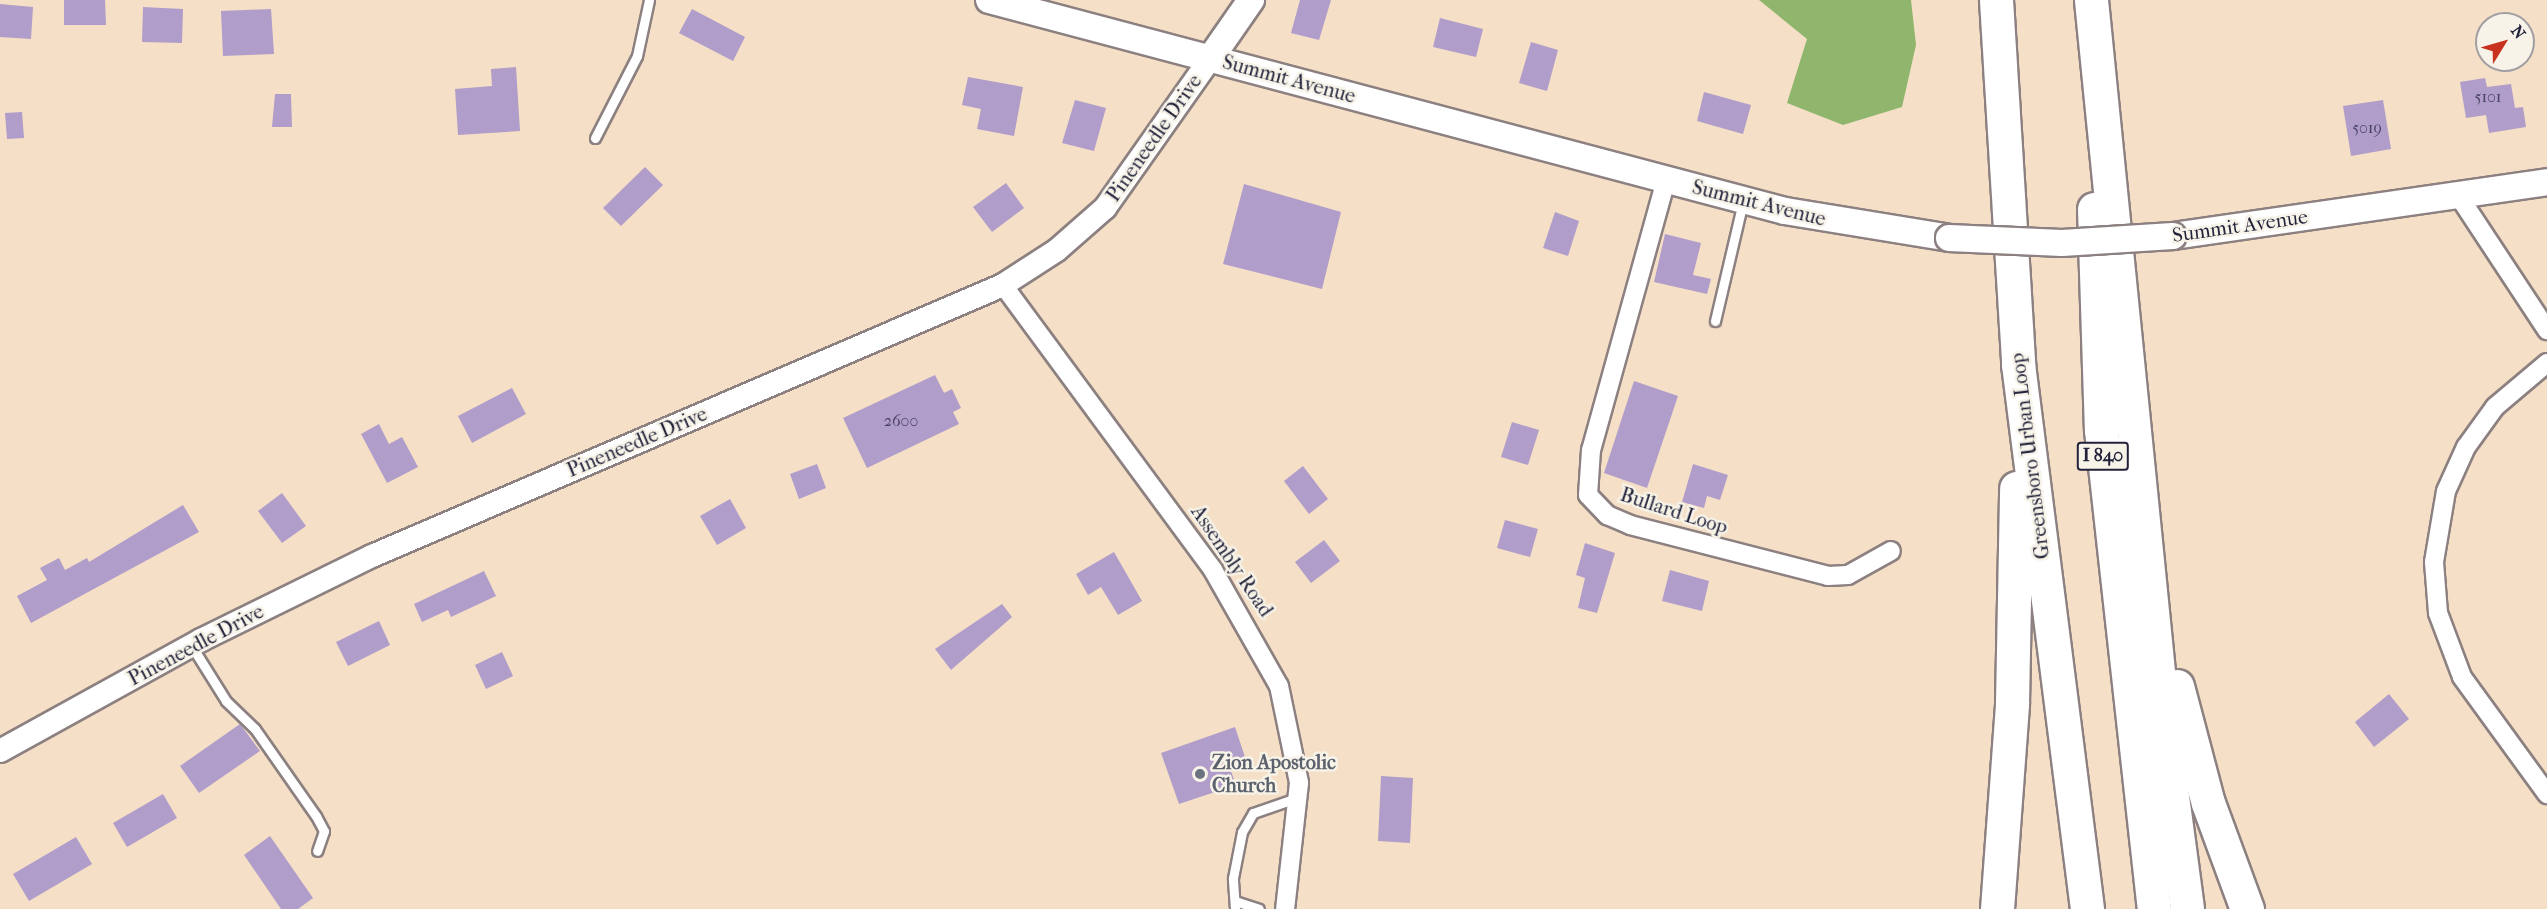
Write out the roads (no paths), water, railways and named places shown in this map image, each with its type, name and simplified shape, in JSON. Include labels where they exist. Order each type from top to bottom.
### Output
[{"type":"highway","name":"Greensboro Urban Loop","points":[[1996,0],[2018,364],[2087,909]]},
{"type":"highway","points":[[2091,0],[2150,546],[2166,751],[2187,909]]},
{"type":"highway","name":"I 840","points":[[2091,0],[2101,430],[2154,909]]},
{"type":"highway","points":[[1998,909],[2012,703],[2018,364]]},
{"type":"highway","points":[[2150,546],[2190,740],[2247,909]]},
{"type":"main road","name":"Summit Avenue","points":[[989,0],[1743,200],[1830,221],[1949,238],[2062,243],[2173,236],[2547,182]]},
{"type":"main road","points":[[1210,59],[1251,0]]},
{"type":"street","name":"Pineneedle Drive","points":[[0,751],[191,645],[372,556],[1003,285],[1057,250],[1105,208],[1210,59]]},
{"type":"street","name":"Bullard Loop","points":[[1666,180],[1591,450],[1588,495],[1607,515],[1629,525],[1808,573],[1848,574],[1891,551]]},
{"type":"street","points":[[2458,195],[2547,330]]},
{"type":"street","name":"Assembly Road","points":[[1003,285],[1245,619],[1289,717],[1299,797],[1285,909]]},
{"type":"street","points":[[2547,363],[2495,407],[2466,447],[2446,491],[2434,562],[2438,613],[2457,667],[2547,794]]},
{"type":"lane","points":[[595,138],[637,56],[649,0]]},
{"type":"lane","points":[[1715,321],[1743,200]]},
{"type":"lane","points":[[191,645],[226,701],[255,729],[316,816],[324,831],[317,851]]},
{"type":"lane","points":[[1259,909],[1235,905],[1233,878],[1242,832],[1253,813],[1299,797]]},
{"type":"place","name":"Zion Apostolic Church","points":[[1200,774]]}]
